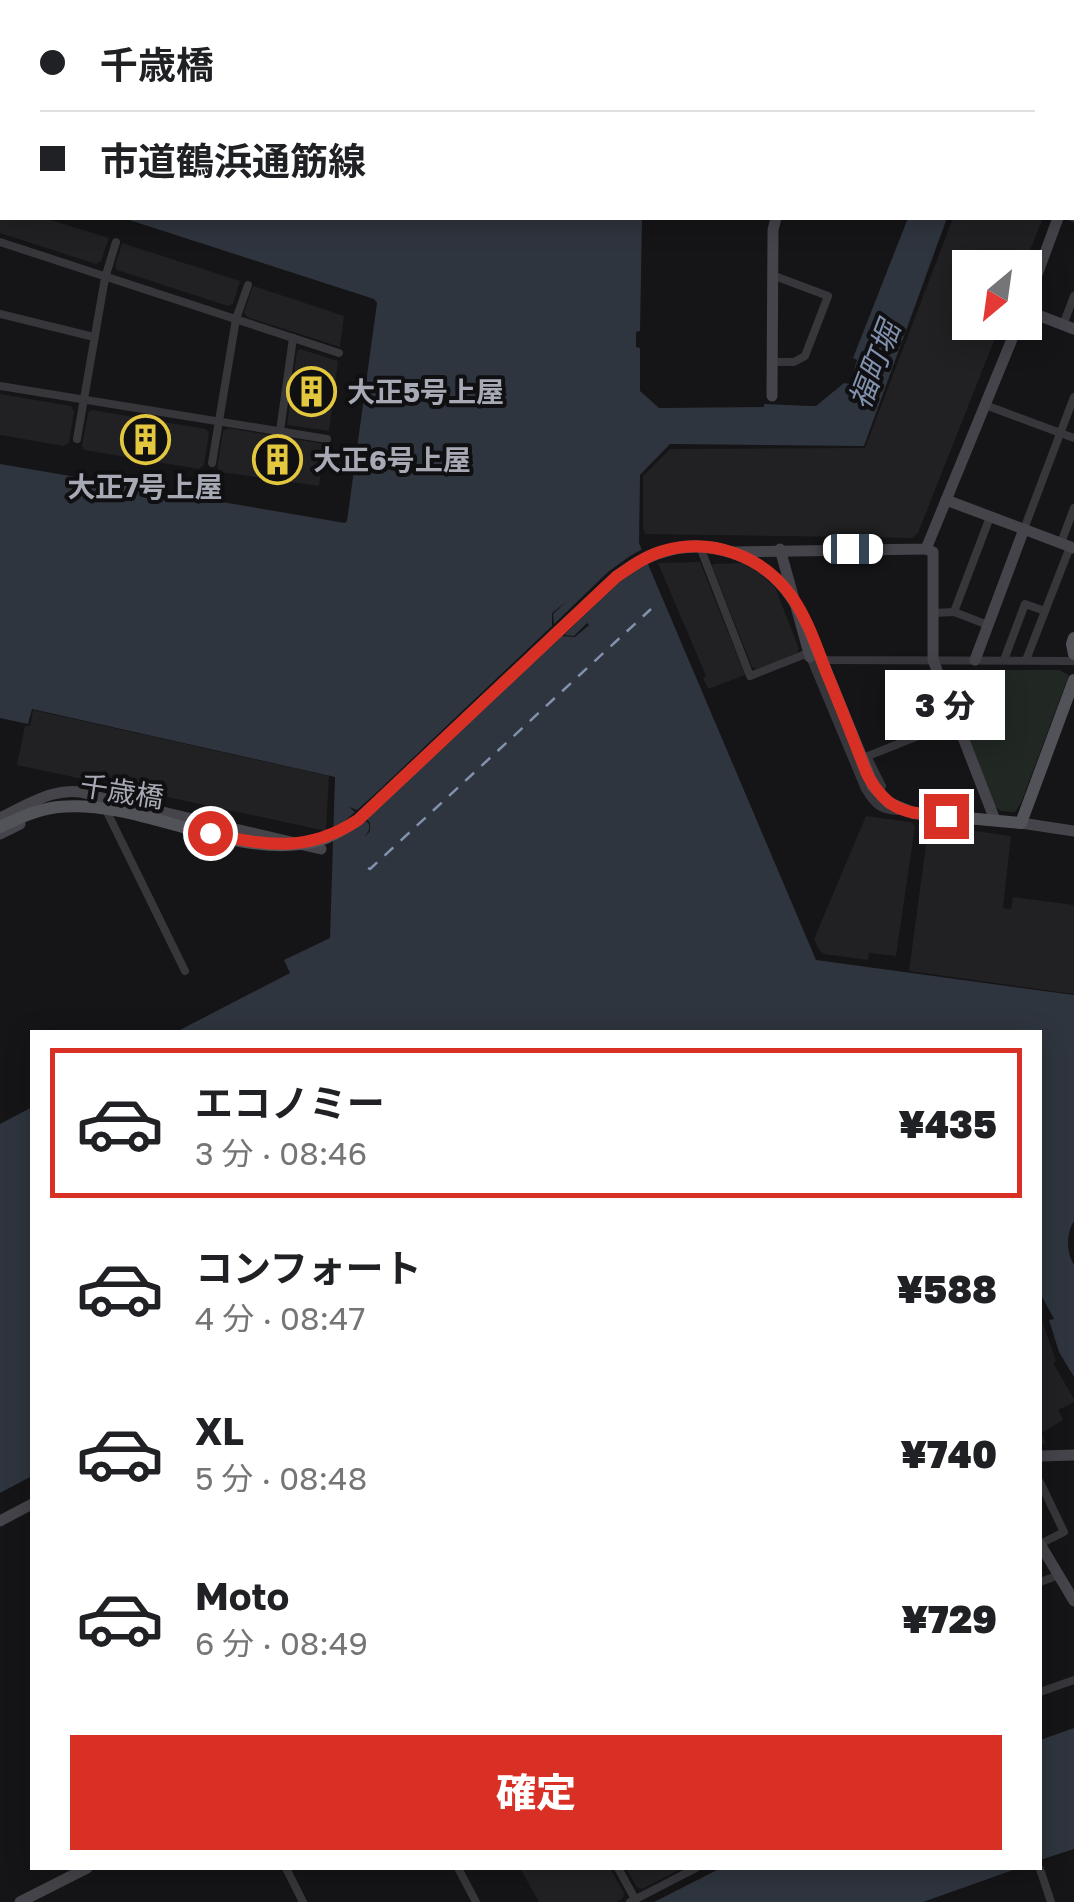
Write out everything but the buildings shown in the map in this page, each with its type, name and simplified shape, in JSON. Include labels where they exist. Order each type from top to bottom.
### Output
[{"type":"main road","name":"千歳橋","points":[[0,830],[43,810],[85,807],[256,842],[304,843],[336,834],[358,820],[616,577],[654,554],[687,546],[727,550],[755,562],[792,598],[809,629],[867,774],[882,792]]},
{"type":"main road","points":[[1074,638],[1074,658]]},
{"type":"main road","points":[[882,792],[904,811],[1022,824],[1074,680]]},
{"type":"street","points":[[772,396],[776,220]]},
{"type":"street","points":[[1042,262],[1057,220]]},
{"type":"street","points":[[0,242],[339,353]]},
{"type":"street","points":[[77,439],[105,278],[116,242]]},
{"type":"street","points":[[772,275],[828,296],[804,356],[794,362],[772,362]]},
{"type":"street","points":[[212,463],[236,319],[248,285]]},
{"type":"street","points":[[1042,315],[1069,327],[1074,296]]},
{"type":"street","points":[[0,314],[94,338]]},
{"type":"street","points":[[280,431],[293,338]]},
{"type":"street","points":[[926,549],[1012,340]]},
{"type":"street","points":[[0,386],[327,439]]},
{"type":"street","points":[[976,660],[1074,397]]},
{"type":"street","points":[[986,405],[1074,438]]},
{"type":"street","points":[[946,500],[1068,546]]},
{"type":"street","points":[[1026,660],[1068,546],[1074,508]]},
{"type":"street","points":[[954,612],[990,517]]},
{"type":"street","points":[[780,550],[810,657],[864,789],[883,810],[904,811]]},
{"type":"street","points":[[995,820],[933,660],[933,552],[702,552],[750,676],[802,655],[827,660],[933,660],[976,660],[1004,660],[1026,660],[1074,658]]},
{"type":"street","points":[[1004,660],[1025,604],[1045,611]]},
{"type":"street","points":[[933,613],[954,612],[988,625]]},
{"type":"street","points":[[827,660],[882,792]]},
{"type":"street","points":[[868,756],[956,722]]},
{"type":"street","points":[[0,818],[47,795],[82,790],[321,849]]},
{"type":"street","points":[[46,812],[47,795]]},
{"type":"street","points":[[0,830],[96,796]]},
{"type":"street","points":[[96,796],[186,971]]},
{"type":"street","points":[[1022,824],[1074,831]]},
{"type":"street","points":[[1042,1456],[1074,1455]]},
{"type":"street","points":[[1042,1486],[1064,1532],[1042,1543]]},
{"type":"street","points":[[0,1521],[30,1505]]},
{"type":"street","points":[[1042,1547],[1074,1601]]},
{"type":"street","points":[[1042,1581],[1060,1575]]},
{"type":"street","points":[[1042,1691],[1074,1680]]},
{"type":"street","points":[[20,1902],[83,1870]]},
{"type":"street","points":[[287,1870],[304,1902]]},
{"type":"street","points":[[459,1870],[476,1902]]},
{"type":"street","points":[[619,1870],[632,1901],[692,1870]]},
{"type":"street","points":[[1040,1870],[1051,1902]]},
{"type":"shaded area","points":[[0,220],[50,220],[109,238],[101,261],[96,264],[0,233]]},
{"type":"shaded area","points":[[952,220],[1042,220],[1030,250],[952,250],[952,340],[994,340],[918,533],[912,538],[645,534],[643,476],[670,449],[865,448]]},
{"type":"shaded area","points":[[122,243],[240,281],[233,304],[228,306],[117,270]]},
{"type":"shaded area","points":[[253,286],[344,316],[340,347],[247,317],[244,313]]},
{"type":"shaded area","name":"大正5号上屋","points":[[300,349],[338,361],[329,431],[287,425]]},
{"type":"shaded area","points":[[0,394],[71,406],[74,411],[69,443],[64,446],[0,435]]},
{"type":"shaded area","points":[[92,410],[206,429],[209,433],[204,465],[199,469],[84,450],[88,413]]},
{"type":"shaded area","name":"大正6号上屋","points":[[227,428],[325,444],[319,486],[220,472],[217,468],[223,431]]},
{"type":"shaded area","points":[[700,562],[745,675],[708,689],[658,563]]},
{"type":"shaded area","points":[[742,563],[775,587],[799,649],[756,669],[712,566]]},
{"type":"shaded area","points":[[945,670],[1059,670],[1069,675],[1015,812],[995,807],[943,674]]},
{"type":"shaded area","points":[[33,710],[329,776],[326,831],[17,765],[25,726],[30,726]]},
{"type":"shaded area","points":[[866,816],[911,822],[915,826],[896,956],[869,953],[868,960],[824,954],[814,939]]},
{"type":"shaded area","points":[[932,825],[1011,836],[1003,908],[1011,909],[1013,897],[1074,905],[1074,994],[909,971],[928,830]]},
{"type":"shaded area","points":[[1042,1320],[1056,1361],[1053,1363],[1074,1399],[1058,1410],[1063,1420],[1042,1432]]},
{"type":"shaded area","points":[[521,1870],[611,1870],[624,1893],[617,1902],[539,1902]]},
{"type":"shaded area","points":[[627,1870],[679,1870],[642,1889]]},
{"type":"water","name":"福町堀","points":[[129,220],[642,220],[640,331],[636,332],[636,347],[640,348],[640,391],[659,408],[816,406],[844,383],[850,384],[857,360],[853,358],[907,220],[946,220],[864,446],[670,444],[640,475],[639,543],[816,960],[1074,995],[1074,1221],[1068,1243],[1074,1265],[1074,1377],[1059,1352],[1049,1320],[1054,1319],[1042,1297],[1042,1030],[180,1030],[290,973],[284,960],[330,938],[335,777],[32,709],[28,724],[0,718],[0,464],[345,523],[377,303]]},
{"type":"water","points":[[30,1108],[30,1477],[0,1493],[0,1124]]},
{"type":"water","points":[[1074,1728],[1074,1849],[1042,1859],[1042,1739]]},
{"type":"water","points":[[717,1870],[1013,1870],[923,1902],[654,1902]]},
{"type":"pier","points":[[646,547],[652,561],[619,582],[564,635],[574,636],[589,625],[575,637],[562,636],[367,819],[370,831],[365,837],[369,830],[366,821],[351,831],[340,825],[355,812],[349,807],[357,810],[552,626],[552,613],[566,602],[553,614],[554,624],[608,572]]},
{"type":"ferry route","points":[[368,868],[651,609]]},
{"type":"place","name":"大正5号上屋","points":[[312,391]]},
{"type":"place","name":"大正7号上屋","points":[[145,439]]},
{"type":"place","name":"大正6号上屋","points":[[278,459]]},
{"type":"route","points":[[210,833],[293,844],[316,841],[346,828],[616,577],[654,554],[687,546],[727,550],[755,562],[776,579],[809,629],[867,774],[879,794],[904,811],[946,816]]}]
